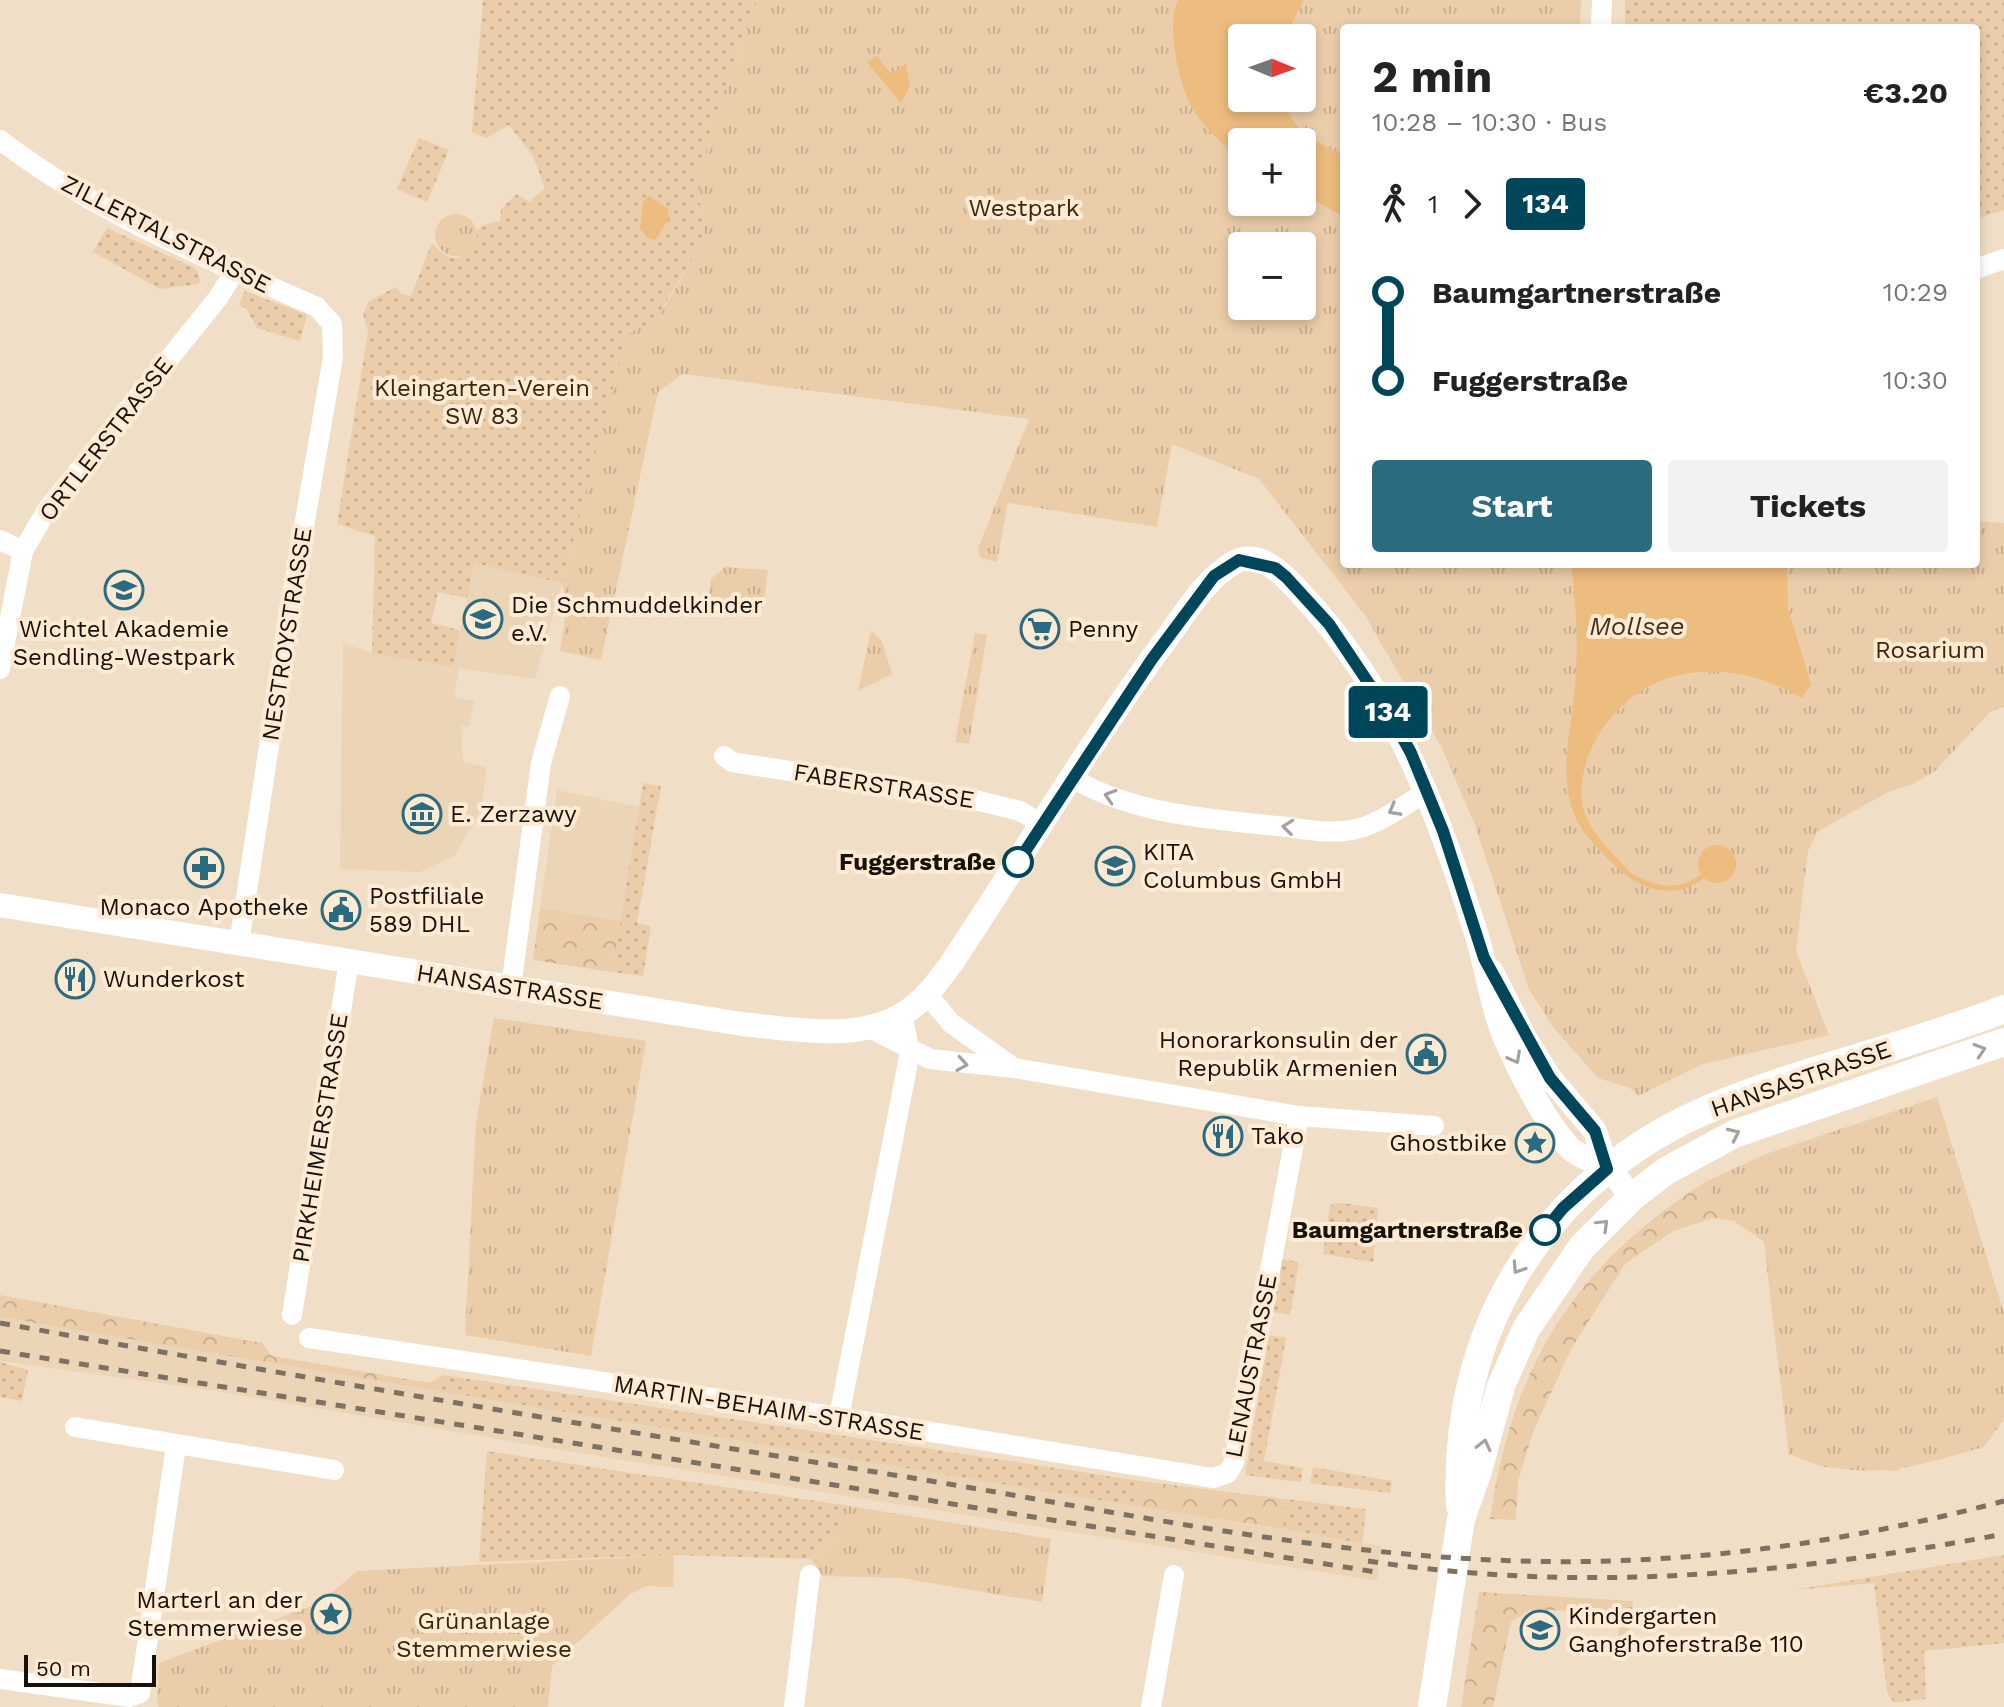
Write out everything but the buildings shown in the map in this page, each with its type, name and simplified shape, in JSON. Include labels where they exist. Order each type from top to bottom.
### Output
[{"type":"main road","name":"HANSASTRASSE","points":[[1607,1169],[1647,1140],[1737,1097],[2004,1009]]},
{"type":"main road","name":"HANSASTRASSE","points":[[1632,1197],[1666,1171],[1734,1134],[2004,1042]]},
{"type":"main road","points":[[1461,1519],[1458,1468],[1474,1374],[1488,1329],[1507,1285],[1545,1230],[1563,1208],[1607,1169]]},
{"type":"main road","points":[[1432,1707],[1461,1519],[1501,1386],[1526,1329],[1582,1247],[1632,1197]]},
{"type":"street","points":[[1601,24],[1602,0]]},
{"type":"street","name":"ZILLERTALSTRASSE","points":[[0,140],[96,203],[317,307],[332,324]]},
{"type":"street","points":[[1980,268],[2004,259]]},
{"type":"street","name":"ORTLERSTRASSE","points":[[0,669],[23,551],[47,510],[86,456],[218,298],[235,271]]},
{"type":"street","name":"NESTROYSTRASSE","points":[[239,944],[288,620],[333,357],[332,324]]},
{"type":"street","points":[[0,540],[23,551]]},
{"type":"street","points":[[839,1417],[910,1052],[902,1015],[927,994],[951,964],[1152,659],[1214,576],[1239,560],[1275,568],[1329,624],[1390,715],[1427,792],[1484,958],[1534,1052],[1595,1131],[1607,1169],[1632,1197]]},
{"type":"street","points":[[511,987],[541,763],[560,696]]},
{"type":"street","name":"FABERSTRASSE","points":[[724,756],[732,762],[975,800],[1020,811],[1042,824]]},
{"type":"street","points":[[1072,778],[1094,791],[1150,809],[1215,820],[1326,831],[1361,828],[1427,792]]},
{"type":"street","name":"HANSASTRASSE","points":[[0,905],[742,1024],[817,1031],[868,1027],[902,1015]]},
{"type":"street","name":"PIRKHEIMERSTRASSE","points":[[292,1315],[349,961]]},
{"type":"street","points":[[927,994],[951,1023],[1014,1068]]},
{"type":"street","points":[[868,1027],[910,1052],[970,1065],[1014,1068],[1299,1116],[1434,1126]]},
{"type":"street","name":"LENAUSTRASSE","points":[[1228,1473],[1234,1462],[1299,1116]]},
{"type":"street","name":"MARTIN-BEHAIM-STRASSE","points":[[309,1338],[839,1417],[1213,1478],[1228,1473]]},
{"type":"street","points":[[75,1427],[334,1470]]},
{"type":"street","points":[[4,1680],[127,1697],[139,1694],[143,1686],[176,1445]]},
{"type":"street","points":[[794,1707],[810,1575]]},
{"type":"street","points":[[1151,1707],[1174,1575]]},
{"type":"shaded area","points":[[474,563],[562,583],[535,679],[459,668],[454,697],[474,701],[469,727],[461,726],[463,762],[487,767],[481,810],[454,856],[420,872],[340,869],[343,643],[372,653],[453,667]]},
{"type":"shaded area","points":[[557,790],[639,807],[621,921],[540,908]]},
{"type":"shaded area","points":[[0,1317],[1381,1546],[1377,1581],[592,1455],[210,1390],[0,1361]]},
{"type":"green space","name":"Kleingarten-Verein SW 83","points":[[483,0],[757,0],[710,131],[700,202],[706,227],[704,239],[665,304],[594,464],[562,583],[474,563],[467,598],[438,592],[431,623],[460,630],[453,667],[372,653],[375,536],[337,524],[368,332],[363,314],[369,301],[396,287],[402,294],[411,296],[432,243],[449,257],[460,256],[479,228],[500,221],[501,209],[517,194],[529,202],[545,188],[533,156],[509,125],[486,138],[472,132]]},
{"type":"green space","name":"Westpark","points":[[757,0],[1581,0],[1580,24],[1340,24],[1340,568],[1980,568],[1980,521],[2004,523],[2004,706],[1990,712],[1935,771],[1913,784],[1888,792],[1817,832],[1808,851],[1796,951],[1829,1035],[1703,1064],[1638,1096],[1630,1088],[1598,1078],[1553,1027],[1529,989],[1475,825],[1442,748],[1364,614],[1259,479],[1172,444],[1157,527],[1008,503],[997,562],[981,558],[978,549],[1029,419],[683,374],[658,392],[601,660],[560,651],[567,605],[562,583],[627,334],[657,320],[704,239],[698,165],[705,159],[710,131]]},
{"type":"green space","points":[[1625,0],[2004,0],[2004,210],[1980,218],[1980,24],[1625,24]]},
{"type":"green space","points":[[419,138],[449,150],[427,202],[397,189]]},
{"type":"green space","points":[[456,214],[471,220],[477,235],[471,250],[456,256],[441,250],[435,235],[441,220]]},
{"type":"green space","points":[[107,228],[195,268],[200,278],[199,284],[160,289],[93,252]]},
{"type":"green space","points":[[245,291],[307,315],[300,341],[257,328],[246,308],[239,305]]},
{"type":"green space","points":[[725,567],[768,570],[763,608],[732,604],[730,612],[707,609],[711,579]]},
{"type":"green space","points":[[871,631],[882,641],[892,674],[858,691]]},
{"type":"green space","points":[[975,633],[987,635],[969,744],[955,742]]},
{"type":"green space","points":[[643,783],[661,786],[637,923],[651,926],[643,976],[612,972]]},
{"type":"green space","points":[[540,908],[621,921],[612,972],[533,960]]},
{"type":"green space","points":[[494,1018],[646,1041],[591,1356],[465,1335],[476,1123]]},
{"type":"green space","points":[[1937,1097],[2004,1313],[2004,1419],[1984,1447],[1887,1470],[1841,1469],[1789,1454],[1764,1242],[1741,1216],[1723,1212],[1707,1181],[1766,1154]]},
{"type":"green space","points":[[1707,1181],[1716,1181],[1742,1206],[1896,1435],[1899,1471],[1823,1467],[1789,1454],[1764,1242],[1734,1221],[1713,1218],[1673,1231],[1625,1264],[1571,1349],[1533,1432],[1518,1481],[1516,1520],[1490,1519],[1500,1463],[1515,1412],[1534,1366],[1558,1323],[1587,1284],[1621,1247],[1661,1213]]},
{"type":"green space","points":[[1341,1203],[1378,1208],[1373,1262],[1323,1254],[1330,1205]]},
{"type":"green space","points":[[1282,1259],[1299,1262],[1290,1315],[1273,1312]]},
{"type":"green space","points":[[0,1295],[262,1343],[272,1356],[430,1383],[443,1375],[439,1391],[0,1317]]},
{"type":"green space","points":[[1269,1335],[1286,1338],[1264,1461],[1303,1468],[1301,1482],[1245,1475]]},
{"type":"green space","points":[[0,1362],[28,1370],[22,1401],[0,1397]]},
{"type":"green space","points":[[443,1375],[1141,1481],[1136,1506],[439,1391]]},
{"type":"green space","points":[[487,1451],[843,1505],[839,1535],[811,1559],[674,1555],[479,1562]]},
{"type":"green space","points":[[1313,1467],[1392,1481],[1390,1493],[1310,1483]]},
{"type":"green space","points":[[1141,1481],[1286,1499],[1283,1529],[1136,1506]]},
{"type":"green space","points":[[1286,1499],[1366,1509],[1362,1543],[1283,1529]]},
{"type":"green space","points":[[843,1505],[1051,1539],[1042,1602],[902,1578],[823,1576],[811,1559],[839,1535]]},
{"type":"green space","name":"Grünanlage Stemmerwiese","points":[[674,1555],[673,1587],[646,1586],[629,1595],[552,1666],[548,1707],[159,1707],[157,1702],[159,1663],[320,1603],[357,1571]]},
{"type":"green space","points":[[2004,1555],[2004,1643],[1924,1651],[1926,1699],[1894,1703],[1887,1692],[1874,1583],[1793,1590]]},
{"type":"green space","points":[[1479,1592],[1633,1601],[1626,1659],[1617,1659],[1619,1624],[1613,1615],[1602,1611],[1530,1610],[1511,1622],[1493,1707],[1461,1707]]},
{"type":"water","points":[[1178,0],[1304,0],[1291,24],[1228,24],[1228,112],[1288,112],[1299,128],[1228,128],[1228,147],[1201,121],[1190,104],[1176,58],[1173,26]]},
{"type":"water","points":[[877,56],[891,74],[906,63],[910,86],[901,103],[867,62]]},
{"type":"water","points":[[1316,141],[1340,152],[1340,215],[1316,201]]},
{"type":"water","points":[[649,196],[668,209],[669,218],[655,240],[648,238],[640,229],[643,202]]},
{"type":"water","name":"Mollsee","points":[[1571,568],[1787,568],[1788,608],[1811,684],[1802,698],[1744,675],[1714,672],[1686,674],[1658,682],[1633,696],[1611,717],[1589,753],[1582,780],[1582,800],[1586,817],[1594,831],[1627,869],[1622,873],[1584,832],[1575,816],[1567,782],[1566,764],[1575,692],[1575,606]]},
{"type":"water","points":[[1717,845],[1730,851],[1736,864],[1730,877],[1717,883],[1704,877],[1698,864],[1704,851]]},
{"type":"waterway","points":[[1621,868],[1641,881],[1663,888],[1684,886],[1705,874]]},
{"type":"railway","points":[[0,1323],[1206,1528],[1363,1550],[1441,1557],[1581,1562],[1704,1555],[1825,1540],[2004,1501]]},
{"type":"railway","points":[[0,1351],[1382,1573]]},
{"type":"railway","points":[[1368,1561],[1449,1571],[1529,1576],[1608,1578],[1687,1575],[1845,1560],[2004,1534]]},
{"type":"bus line","name":"134","points":[[1018,862],[1152,659],[1214,576],[1239,560],[1255,561],[1275,568],[1329,624],[1390,715],[1411,753],[1443,831],[1484,958],[1526,1040],[1550,1078],[1595,1131],[1607,1169],[1563,1208],[1545,1230]]},
{"type":"place","name":"Wichtel Akademie Sendling-Westpark","points":[[124,590]]},
{"type":"place","name":"Die Schmuddelkinder e.V.","points":[[483,619]]},
{"type":"place","name":"Penny","points":[[1040,629]]},
{"type":"place","name":"E. Zerzawy","points":[[422,814]]},
{"type":"place","name":"Fuggerstraße","points":[[1018,862]]},
{"type":"place","name":"KITA Columbus GmbH","points":[[1115,866]]},
{"type":"place","name":"Monaco Apotheke","points":[[204,868]]},
{"type":"place","name":"Postfiliale 589 DHL","points":[[341,910]]},
{"type":"place","name":"Wunderkost","points":[[75,979]]},
{"type":"place","name":"Honorarkonsulin der Republik Armenien","points":[[1426,1054]]},
{"type":"place","name":"Tako","points":[[1223,1136]]},
{"type":"place","name":"Ghostbike","points":[[1535,1143]]},
{"type":"place","name":"Baumgartnerstraße","points":[[1545,1230]]},
{"type":"place","name":"Marterl an der Stemmerwiese","points":[[331,1614]]},
{"type":"place","name":"Kindergarten Ganghoferstraße 110","points":[[1540,1630]]},
{"type":"park label","name":"Rosarium","points":[[1930,650]]}]
